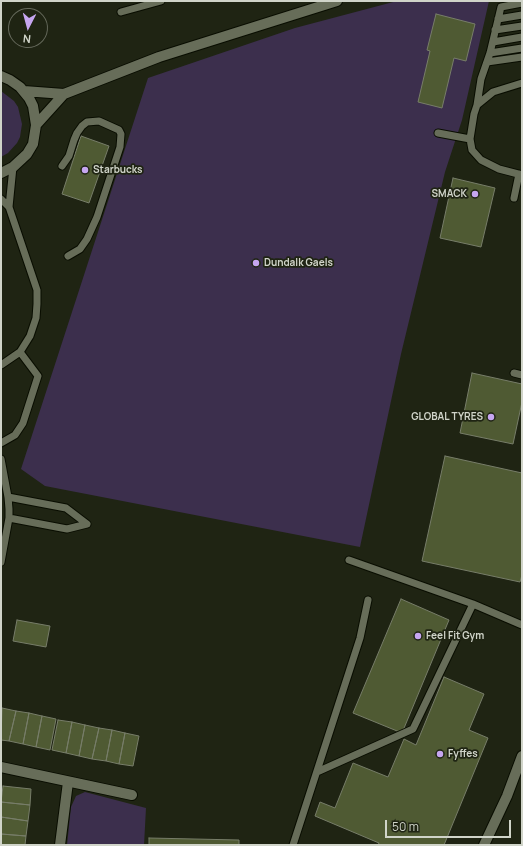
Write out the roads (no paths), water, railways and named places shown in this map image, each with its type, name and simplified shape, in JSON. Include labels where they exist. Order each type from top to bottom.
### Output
[{"type":"street","points":[[24,91],[64,94],[159,57],[337,1]]},
{"type":"street","points":[[1,76],[10,80],[24,91],[33,106],[36,125],[33,144],[22,161],[1,173]]},
{"type":"street","points":[[36,125],[64,94]]},
{"type":"street","points":[[484,845],[521,762]]},
{"type":"street","points":[[1,767],[132,795]]},
{"type":"street","points":[[60,845],[68,782]]},
{"type":"lane","points":[[121,12],[157,2]]},
{"type":"lane","points":[[514,198],[520,174],[499,169],[481,160],[472,150],[470,139],[481,79],[488,62],[501,7],[522,3]]},
{"type":"lane","points":[[498,19],[522,15]]},
{"type":"lane","points":[[495,30],[522,26]]},
{"type":"lane","points":[[493,42],[522,37]]},
{"type":"lane","points":[[490,53],[522,48]]},
{"type":"lane","points":[[488,62],[522,57]]},
{"type":"lane","points":[[477,105],[493,92],[522,83]]},
{"type":"lane","points":[[62,166],[69,156],[77,133],[82,126],[88,122],[99,120],[119,130],[121,134],[120,147],[96,217],[87,239],[80,249],[68,256]]},
{"type":"lane","points":[[438,132],[470,139]]},
{"type":"lane","points":[[1,364],[20,352],[30,336],[36,318],[37,290],[9,207],[13,167]]},
{"type":"lane","points":[[1,199],[9,207]]},
{"type":"lane","points":[[1,442],[15,435],[23,423],[38,376],[20,352]]},
{"type":"lane","points":[[514,373],[522,375]]},
{"type":"lane","points":[[1,459],[8,497],[9,518],[1,562]]},
{"type":"lane","points":[[8,497],[66,508],[87,524],[67,529],[9,518]]},
{"type":"lane","points":[[349,560],[473,604],[522,625]]},
{"type":"lane","points":[[293,845],[360,638],[368,600]]},
{"type":"lane","points":[[317,772],[413,729],[473,604]]},
{"type":"place","name":"Starbucks","points":[[85,170]]},
{"type":"place","name":"SMACK","points":[[475,194]]},
{"type":"place","name":"Dundalk Gaels","points":[[256,263]]},
{"type":"place","name":"GLOBAL TYRES","points":[[491,417]]},
{"type":"place","name":"Feel Fit Gym","points":[[418,636]]},
{"type":"place","name":"Fyffes","points":[[440,754]]}]
